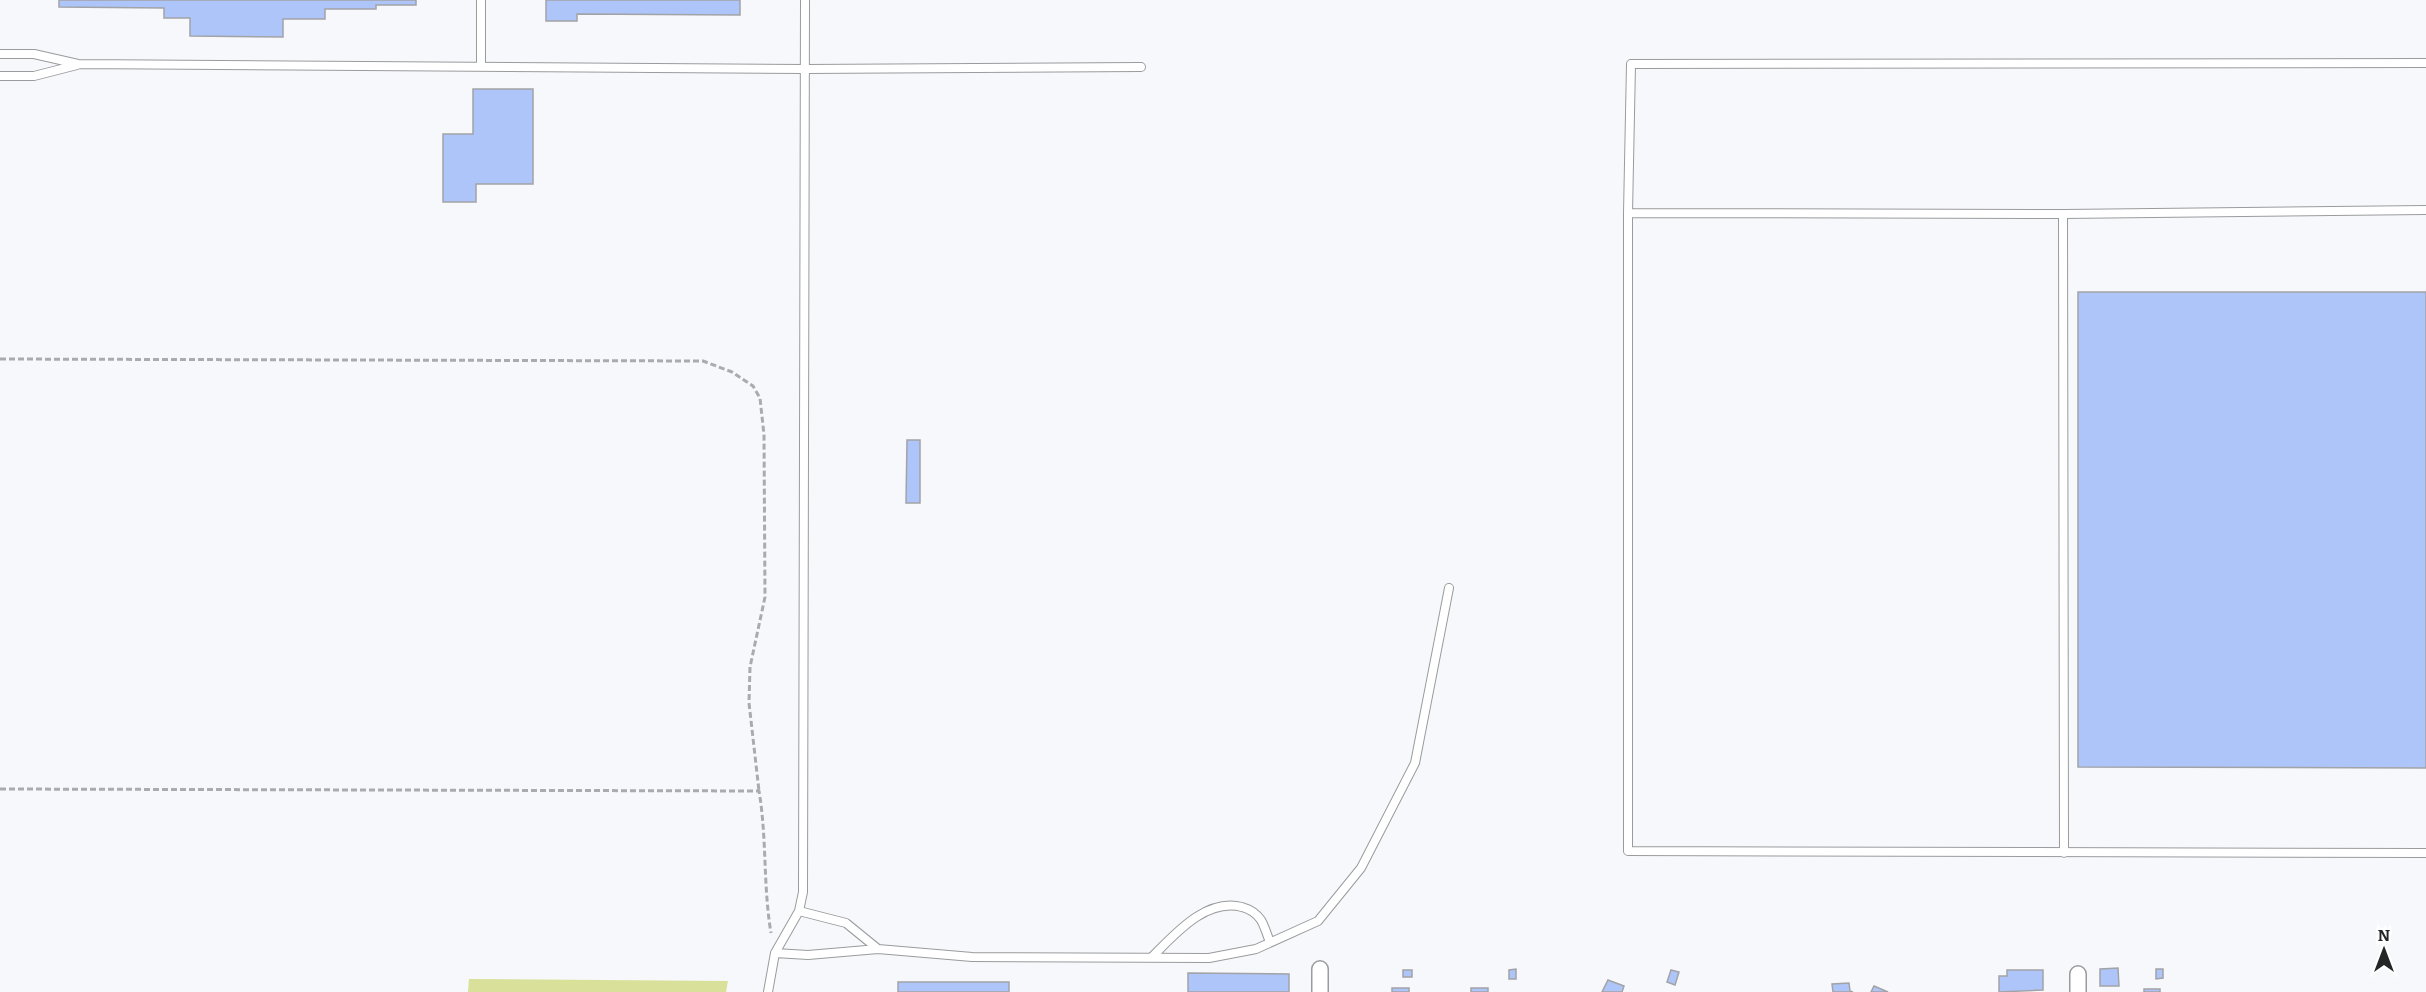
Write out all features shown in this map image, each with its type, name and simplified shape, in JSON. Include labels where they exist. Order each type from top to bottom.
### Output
[{"type":"street","points":[[1320,969],[1320,992]]},
{"type":"street","points":[[2078,974],[2078,992]]},
{"type":"lane","points":[[481,0],[481,67]]},
{"type":"lane","points":[[768,992],[775,953],[799,911],[803,892],[805,0]]},
{"type":"lane","points":[[0,54],[34,54],[78,64],[805,69],[1141,67]]},
{"type":"lane","points":[[2426,63],[1631,64],[1628,213],[1628,851],[2426,854]]},
{"type":"lane","points":[[0,76],[34,76],[78,64]]},
{"type":"lane","points":[[1628,213],[2063,214],[2426,210]]},
{"type":"lane","points":[[2063,214],[2064,853]]},
{"type":"lane","points":[[775,953],[808,955],[878,949],[972,957],[1209,958],[1256,949],[1318,921],[1361,868],[1415,763],[1449,588]]},
{"type":"lane","points":[[1152,957],[1176,933],[1212,907],[1232,904],[1248,909],[1260,919],[1270,942]]},
{"type":"lane","points":[[799,911],[846,923],[878,949]]},
{"type":"path","points":[[0,359],[703,361],[732,372],[753,386],[760,398],[764,435],[765,597],[750,668],[749,703],[764,820],[766,903],[775,953]]},
{"type":"path","points":[[0,789],[759,791]]},
{"type":"green space","points":[[469,979],[728,981],[726,992],[468,992]]},
{"type":"building","points":[[59,0],[416,0],[416,5],[376,5],[376,9],[325,9],[325,19],[283,19],[283,37],[190,36],[190,18],[164,18],[164,8],[59,7]]},
{"type":"building","points":[[546,0],[740,0],[740,15],[577,14],[577,21],[546,21]]},
{"type":"building","points":[[473,89],[533,89],[533,184],[476,184],[476,202],[443,202],[443,134],[473,134]]},
{"type":"building","points":[[2078,292],[2426,292],[2426,768],[2078,767]]},
{"type":"building","points":[[907,440],[920,440],[920,503],[906,503]]},
{"type":"building","points":[[2118,968],[2119,986],[2100,986],[2100,969]]},
{"type":"building","points":[[1516,969],[1516,979],[1509,979],[1509,970]]},
{"type":"building","points":[[2156,969],[2163,969],[2163,978],[2156,979]]},
{"type":"building","points":[[1403,970],[1412,970],[1412,977],[1403,977]]},
{"type":"building","points":[[1671,970],[1679,972],[1675,985],[1667,982]]},
{"type":"building","points":[[2007,970],[2043,970],[2043,990],[1999,992],[1999,976],[2007,976]]},
{"type":"building","points":[[1188,973],[1289,974],[1289,992],[1188,992]]},
{"type":"building","points":[[1608,980],[1624,986],[1622,992],[1602,992]]},
{"type":"building","points":[[898,982],[1009,982],[1009,992],[898,992]]},
{"type":"building","points":[[1849,983],[1850,991],[1853,992],[1833,992],[1832,984]]},
{"type":"building","points":[[1874,986],[1888,992],[1871,992]]},
{"type":"building","points":[[1392,988],[1409,988],[1409,992],[1392,992]]},
{"type":"building","points":[[1471,988],[1488,988],[1488,992],[1471,992]]},
{"type":"building","points":[[2144,989],[2160,989],[2160,992],[2144,992]]}]
